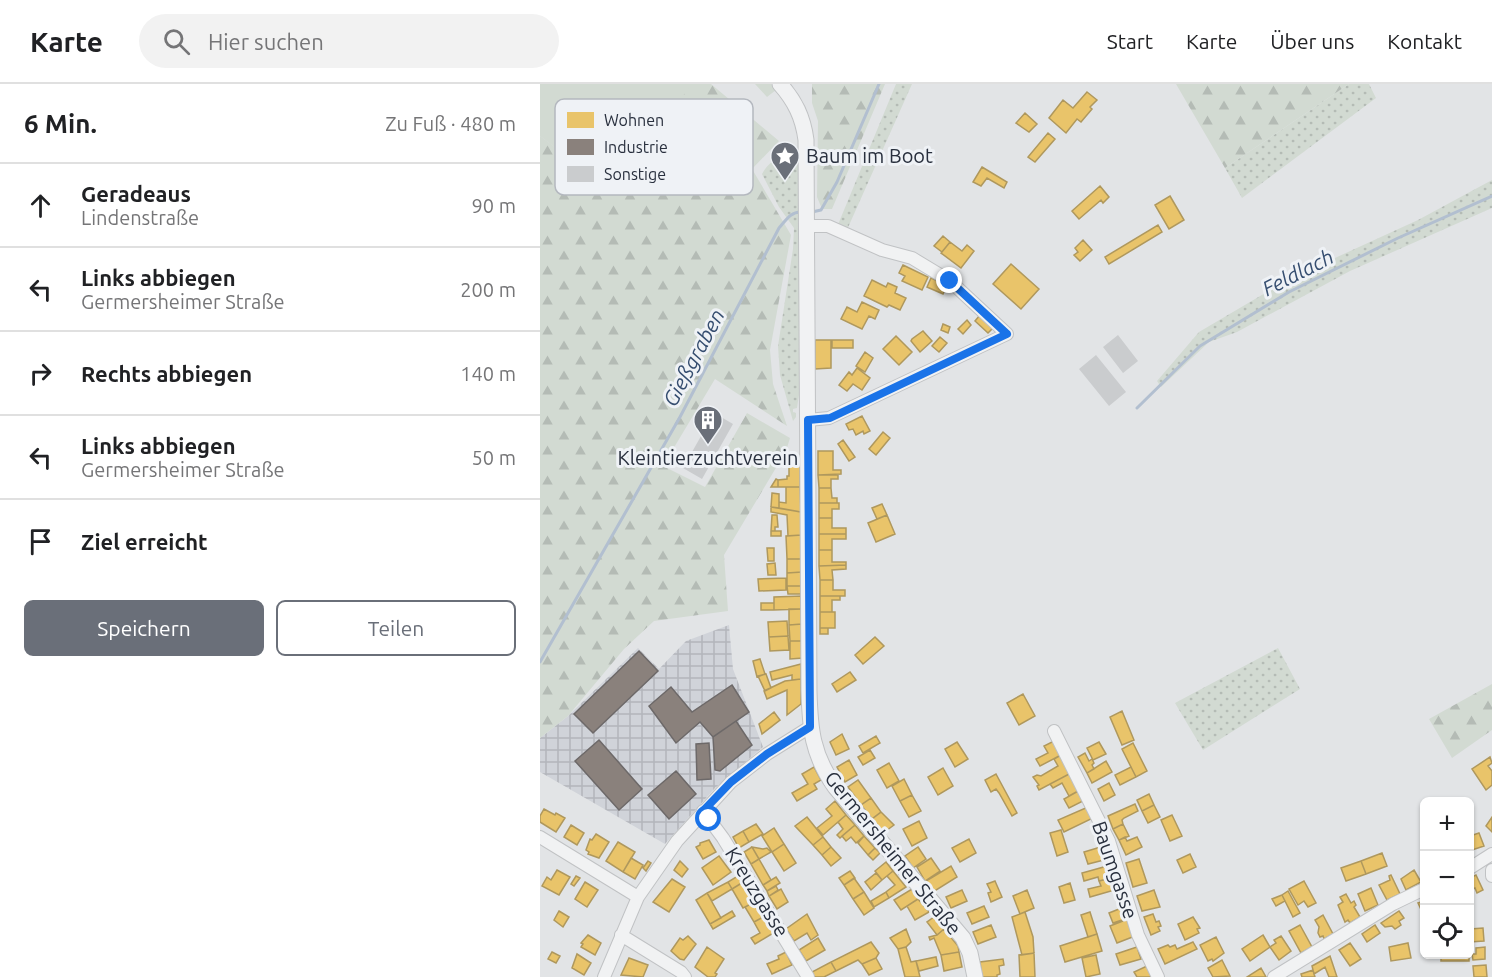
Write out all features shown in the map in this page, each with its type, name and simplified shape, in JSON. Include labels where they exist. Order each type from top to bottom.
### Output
[{"type":"street","name":"Germersheimer Straße","points":[[780,84],[796,105],[804,127],[807,223],[810,727],[825,773],[954,925],[970,953],[975,977]]},
{"type":"street","points":[[807,223],[828,226],[882,250],[912,258],[950,281],[1007,334],[830,418],[808,420]]},
{"type":"street","points":[[604,977],[638,897],[660,863],[703,811],[731,782],[767,754],[810,727]]},
{"type":"street","name":"Baumgasse","points":[[1054,731],[1109,841],[1138,935],[1158,977]]},
{"type":"street","name":"Kreuzgasse","points":[[703,811],[723,838],[808,977]]},
{"type":"street","points":[[542,842],[638,897]]},
{"type":"street","points":[[1474,865],[1492,854]]},
{"type":"street","points":[[1492,870],[1492,876]]},
{"type":"street","points":[[1274,977],[1393,904],[1420,891]]},
{"type":"street","points":[[621,935],[681,972],[685,977]]},
{"type":"shaded area","points":[[729,625],[733,669],[763,747],[715,788],[665,844],[540,772],[540,738],[568,716],[638,648],[659,669],[686,641]]},
{"type":"green space","points":[[540,84],[692,84],[681,99],[555,99],[555,147],[540,136]]},
{"type":"green space","points":[[691,84],[711,84],[729,99],[680,99]]},
{"type":"green space","points":[[755,84],[771,84],[776,90],[767,97]]},
{"type":"green space","points":[[812,84],[885,84],[832,209],[822,209],[817,197],[818,121],[812,103]]},
{"type":"green space","points":[[896,84],[912,84],[846,232],[837,227]]},
{"type":"green space","points":[[1176,84],[1349,84],[1225,168]]},
{"type":"green space","points":[[1349,84],[1369,84],[1376,98],[1242,198],[1225,168]]},
{"type":"green space","points":[[753,119],[779,141],[753,168]]},
{"type":"green space","points":[[540,136],[555,147],[555,195],[753,195],[753,171],[791,235],[770,350],[773,384],[787,426],[715,379],[663,466],[705,487],[747,413],[790,438],[786,451],[724,555],[728,611],[654,621],[624,649],[568,716],[540,738]]},
{"type":"green space","points":[[790,155],[799,165],[800,388],[797,408],[793,409],[796,417],[793,421],[780,375],[778,346],[793,249],[794,228],[779,207],[762,174],[773,161]]},
{"type":"green space","points":[[1492,180],[1492,208],[1350,271],[1237,332],[1209,342],[1161,387],[1157,381],[1199,332],[1289,279],[1418,220]]},
{"type":"green space","points":[[1278,648],[1300,689],[1203,750],[1175,703]]},
{"type":"green space","points":[[1492,684],[1492,730],[1452,758],[1429,719]]},
{"type":"building: Wohnen","points":[[1087,92],[1097,100],[1081,122],[1077,119],[1066,133],[1049,118],[1063,100],[1073,108]]},
{"type":"building: Wohnen","points":[[1025,113],[1037,124],[1029,132],[1016,123]]},
{"type":"building: Wohnen","points":[[1048,133],[1055,139],[1035,162],[1028,157]]},
{"type":"building: Wohnen","points":[[982,167],[1007,182],[1004,188],[987,178],[981,186],[973,182]]},
{"type":"building: Wohnen","points":[[1100,186],[1109,197],[1103,203],[1101,200],[1079,219],[1072,211]]},
{"type":"building: Wohnen","points":[[1170,196],[1184,220],[1169,229],[1155,205]]},
{"type":"building: Wohnen","points":[[1158,225],[1162,232],[1109,264],[1105,257]]},
{"type":"building: Wohnen","points":[[943,236],[950,242],[942,252],[934,246]]},
{"type":"building: Wohnen","points":[[1083,240],[1092,250],[1080,261],[1074,255],[1078,252],[1075,248]]},
{"type":"building: Wohnen","points":[[950,242],[962,251],[967,245],[974,251],[961,268],[941,253]]},
{"type":"building: Wohnen","points":[[1011,264],[1039,289],[1021,309],[993,284]]},
{"type":"building: Wohnen","points":[[903,265],[928,277],[922,290],[902,281],[905,276],[899,273]]},
{"type":"building: Wohnen","points":[[931,278],[947,285],[943,294],[927,287]]},
{"type":"building: Wohnen","points":[[872,280],[886,287],[888,283],[897,287],[895,293],[906,298],[900,310],[889,305],[887,307],[864,296]]},
{"type":"building: Wohnen","points":[[862,302],[879,310],[875,319],[869,316],[862,329],[841,319],[847,307],[857,312]]},
{"type":"building: Wohnen","points":[[980,315],[994,327],[988,333],[975,321]]},
{"type":"building: Wohnen","points":[[967,320],[971,325],[963,334],[958,329]]},
{"type":"building: Wohnen","points":[[943,324],[950,327],[948,333],[941,330]]},
{"type":"building: Wohnen","points":[[923,331],[932,341],[920,352],[911,341]]},
{"type":"building: Wohnen","points":[[896,336],[912,352],[899,365],[883,349]]},
{"type":"building: Wohnen","points":[[940,337],[947,343],[939,352],[932,346]]},
{"type":"building: Wohnen","points":[[815,340],[831,340],[831,368],[815,369]]},
{"type":"building: Wohnen","points":[[832,340],[853,340],[853,348],[832,348]]},
{"type":"building: Wohnen","points":[[865,352],[873,358],[865,372],[856,366]]},
{"type":"building: Wohnen","points":[[857,368],[870,378],[862,390],[853,384],[847,391],[839,385],[849,372],[852,375]]},
{"type":"building: Wohnen","points":[[862,416],[870,431],[864,434],[863,431],[856,435],[853,429],[849,430],[846,424]]},
{"type":"building: Wohnen","points":[[883,432],[890,438],[876,455],[869,449]]},
{"type":"building: Wohnen","points":[[843,440],[855,457],[849,461],[838,444]]},
{"type":"building: Wohnen","points":[[818,451],[833,451],[833,470],[841,470],[841,474],[818,475]]},
{"type":"building: Wohnen","points":[[789,464],[800,464],[800,487],[778,487],[778,480],[787,479],[789,476]]},
{"type":"building: Wohnen","points":[[818,475],[838,475],[838,479],[831,479],[831,488],[819,488]]},
{"type":"building: Wohnen","points":[[776,479],[778,487],[771,487]]},
{"type":"building: Wohnen","points":[[786,487],[800,487],[801,512],[779,508],[779,502],[786,503]]},
{"type":"building: Wohnen","points":[[819,488],[831,488],[832,498],[837,498],[837,503],[819,503]]},
{"type":"building: Wohnen","points":[[772,493],[779,494],[779,508],[771,507]]},
{"type":"building: Wohnen","points":[[819,503],[839,503],[839,509],[832,509],[832,518],[819,518]]},
{"type":"building: Wohnen","points":[[882,504],[887,515],[877,519],[872,508]]},
{"type":"building: Wohnen","points":[[771,507],[801,512],[801,535],[788,536],[787,515],[771,512]]},
{"type":"building: Wohnen","points":[[772,515],[777,515],[778,527],[775,527],[775,531],[771,531]]},
{"type":"building: Wohnen","points":[[887,515],[895,534],[876,542],[868,523]]},
{"type":"building: Wohnen","points":[[819,518],[832,518],[832,528],[846,528],[846,534],[819,534]]},
{"type":"building: Wohnen","points":[[771,531],[781,531],[781,536],[771,536]]},
{"type":"building: Wohnen","points":[[819,534],[846,534],[846,539],[832,539],[832,550],[819,550]]},
{"type":"building: Wohnen","points":[[801,535],[801,559],[787,559],[786,536]]},
{"type":"building: Wohnen","points":[[767,548],[774,548],[774,561],[768,561]]},
{"type":"building: Wohnen","points":[[819,550],[832,550],[832,562],[846,562],[846,565],[819,566]]},
{"type":"building: Wohnen","points":[[787,559],[801,559],[802,572],[787,573]]},
{"type":"building: Wohnen","points":[[775,563],[776,575],[768,575],[767,564]]},
{"type":"building: Wohnen","points":[[846,565],[846,569],[832,570],[833,580],[820,580],[819,566]]},
{"type":"building: Wohnen","points":[[802,572],[802,586],[787,586],[787,573]]},
{"type":"building: Wohnen","points":[[786,578],[786,590],[759,591],[758,579]]},
{"type":"building: Wohnen","points":[[820,580],[833,580],[833,590],[845,590],[845,596],[820,596]]},
{"type":"building: Wohnen","points":[[787,586],[802,586],[802,594],[788,594]]},
{"type":"building: Wohnen","points":[[802,596],[802,609],[774,610],[774,597]]},
{"type":"building: Wohnen","points":[[820,596],[840,596],[840,600],[832,600],[832,612],[820,612]]},
{"type":"building: Wohnen","points":[[761,603],[774,603],[774,610],[761,610]]},
{"type":"building: Wohnen","points":[[789,609],[802,609],[802,624],[789,625]]},
{"type":"building: Wohnen","points":[[820,612],[835,612],[835,628],[820,628]]},
{"type":"building: Wohnen","points":[[787,621],[788,636],[769,637],[768,622]]},
{"type":"building: Wohnen","points":[[802,624],[803,641],[790,641],[789,625]]},
{"type":"building: Wohnen","points":[[820,628],[828,628],[828,634],[820,634]]},
{"type":"building: Wohnen","points":[[788,636],[789,650],[770,651],[769,637]]},
{"type":"building: Wohnen","points":[[875,637],[884,646],[863,664],[855,655]]},
{"type":"building: Wohnen","points":[[790,641],[803,641],[803,658],[790,659]]},
{"type":"building: Wohnen","points":[[760,659],[765,674],[757,677],[753,661]]},
{"type":"building: Wohnen","points":[[801,664],[801,679],[792,680],[792,675],[772,680],[770,672]]},
{"type":"building: Wohnen","points":[[850,672],[856,680],[837,692],[832,684]]},
{"type":"building: Wohnen","points":[[766,674],[771,688],[765,691],[758,676]]},
{"type":"building: Wohnen","points":[[801,679],[801,704],[787,715],[787,690],[767,699],[764,691],[785,681]]},
{"type":"building: Wohnen","points":[[1023,694],[1035,716],[1019,725],[1007,703]]},
{"type":"building: Wohnen","points":[[1122,711],[1134,740],[1122,745],[1110,717]]},
{"type":"building: Wohnen","points":[[774,712],[780,720],[762,734],[759,724]]},
{"type":"building: Wohnen","points":[[842,734],[849,749],[836,755],[830,742]]},
{"type":"building: Wohnen","points":[[876,736],[880,743],[863,753],[859,746]]},
{"type":"building: Wohnen","points":[[1054,741],[1061,755],[1040,766],[1036,759],[1048,753],[1044,746]]},
{"type":"building: Wohnen","points":[[957,742],[968,759],[955,767],[945,749]]},
{"type":"building: Wohnen","points":[[1099,742],[1106,754],[1093,760],[1087,748]]},
{"type":"building: Wohnen","points":[[1133,743],[1147,771],[1136,777],[1122,749]]},
{"type":"building: Wohnen","points":[[870,750],[875,758],[863,765],[858,757]]},
{"type":"building: Wohnen","points":[[1085,753],[1089,761],[1092,759],[1094,763],[1092,765],[1094,769],[1087,773],[1078,757]]},
{"type":"building: Wohnen","points":[[1061,755],[1071,773],[1039,790],[1037,786],[1039,785],[1033,777],[1041,776],[1058,766],[1054,759]]},
{"type":"building: Wohnen","points":[[1490,757],[1492,763],[1488,766],[1492,771],[1492,785],[1486,790],[1472,769]]},
{"type":"building: Wohnen","points":[[849,760],[857,775],[845,782],[837,767]]},
{"type":"building: Wohnen","points":[[1106,761],[1112,772],[1092,783],[1087,773]]},
{"type":"building: Wohnen","points":[[889,763],[899,781],[887,788],[877,770]]},
{"type":"building: Wohnen","points":[[814,767],[821,780],[814,784],[817,789],[797,801],[792,793],[808,784],[802,774]]},
{"type":"building: Wohnen","points":[[1131,767],[1136,777],[1120,785],[1115,775]]},
{"type":"building: Wohnen","points":[[943,768],[953,786],[938,795],[928,777]]},
{"type":"building: Wohnen","points":[[1071,773],[1080,790],[1069,796],[1062,783],[1053,788],[1050,784]]},
{"type":"building: Wohnen","points":[[996,774],[1017,813],[1012,816],[996,789],[991,792],[985,780]]},
{"type":"building: Wohnen","points":[[904,779],[912,795],[900,801],[892,786]]},
{"type":"building: Wohnen","points":[[858,780],[871,798],[861,805],[848,787]]},
{"type":"building: Wohnen","points":[[1109,783],[1115,795],[1104,801],[1098,789]]},
{"type":"building: Wohnen","points":[[1080,790],[1085,800],[1069,808],[1064,799]]},
{"type":"building: Wohnen","points":[[1149,794],[1154,805],[1142,811],[1137,800]]},
{"type":"building: Wohnen","points":[[912,795],[921,811],[909,817],[900,801]]},
{"type":"building: Wohnen","points":[[871,798],[881,812],[872,819],[861,805]]},
{"type":"building: Wohnen","points":[[835,801],[846,815],[823,835],[817,828],[832,816],[826,809]]},
{"type":"building: Wohnen","points":[[1135,804],[1138,811],[1124,818],[1123,824],[1113,829],[1108,816]]},
{"type":"building: Wohnen","points":[[1154,805],[1160,817],[1148,823],[1142,811]]},
{"type":"building: Wohnen","points":[[1088,807],[1093,818],[1064,832],[1058,820]]},
{"type":"building: Wohnen","points":[[544,809],[565,818],[556,832],[540,822]]},
{"type":"building: Wohnen","points":[[881,812],[894,825],[883,833],[872,819]]},
{"type":"building: Wohnen","points":[[846,815],[855,825],[840,838],[837,835],[843,829],[838,822]]},
{"type":"building: Wohnen","points":[[1172,815],[1182,836],[1170,841],[1161,820]]},
{"type":"building: Wohnen","points":[[807,817],[823,837],[813,845],[795,826]]},
{"type":"building: Wohnen","points":[[1492,817],[1492,832],[1486,826]]},
{"type":"building: Wohnen","points":[[919,821],[927,838],[912,846],[903,829]]},
{"type":"building: Wohnen","points":[[756,824],[763,834],[749,842],[743,831]]},
{"type":"building: Wohnen","points":[[1123,824],[1129,836],[1119,840],[1113,829]]},
{"type":"building: Wohnen","points":[[571,825],[584,833],[577,845],[564,837]]},
{"type":"building: Wohnen","points":[[855,825],[864,836],[856,843],[851,837],[846,841],[842,836]]},
{"type":"building: Wohnen","points":[[774,828],[784,844],[772,852],[762,836]]},
{"type":"building: Wohnen","points":[[1061,830],[1068,852],[1057,856],[1050,833]]},
{"type":"building: Wohnen","points":[[743,831],[749,842],[739,848],[733,837]]},
{"type":"building: Wohnen","points":[[1479,833],[1484,846],[1474,849],[1474,835]]},
{"type":"building: Wohnen","points":[[596,834],[609,842],[599,858],[588,854],[586,850],[590,839],[592,840]]},
{"type":"building: Wohnen","points":[[864,836],[875,848],[868,855],[858,843]]},
{"type":"building: Wohnen","points":[[823,837],[831,847],[822,855],[813,845]]},
{"type":"building: Wohnen","points":[[1125,837],[1127,841],[1137,837],[1142,847],[1126,855],[1119,840]]},
{"type":"building: Wohnen","points":[[969,839],[976,853],[960,862],[952,848]]},
{"type":"building: Wohnen","points":[[709,840],[716,852],[703,859],[696,847]]},
{"type":"building: Wohnen","points":[[618,842],[635,852],[623,872],[606,861]]},
{"type":"building: Wohnen","points":[[784,844],[796,863],[784,871],[772,852]]},
{"type":"building: Wohnen","points":[[1104,846],[1108,859],[1088,864],[1084,852]]},
{"type":"building: Wohnen","points":[[752,847],[767,848],[771,852],[759,859]]},
{"type":"building: Wohnen","points":[[752,847],[759,859],[751,864],[744,852]]},
{"type":"building: Wohnen","points":[[831,847],[841,858],[831,866],[822,855]]},
{"type":"building: Wohnen","points":[[918,847],[926,859],[913,868],[905,856]]},
{"type":"building: Wohnen","points":[[875,848],[880,853],[873,860],[868,855]]},
{"type":"building: Wohnen","points":[[1382,853],[1387,866],[1366,874],[1361,861]]},
{"type":"building: Wohnen","points":[[1190,854],[1196,867],[1183,873],[1177,860]]},
{"type":"building: Wohnen","points":[[719,856],[731,872],[713,885],[702,868]]},
{"type":"building: Wohnen","points":[[631,858],[643,865],[635,879],[623,872]]},
{"type":"building: Wohnen","points":[[931,858],[940,871],[925,881],[917,867]]},
{"type":"building: Wohnen","points":[[759,859],[771,880],[763,885],[751,864]]},
{"type":"building: Wohnen","points":[[1139,859],[1147,883],[1133,887],[1126,863]]},
{"type":"building: Wohnen","points":[[648,861],[651,863],[646,871],[643,868]]},
{"type":"building: Wohnen","points":[[680,861],[688,869],[682,877],[674,870]]},
{"type":"building: Wohnen","points":[[1361,861],[1366,874],[1346,881],[1341,868]]},
{"type":"building: Wohnen","points":[[886,862],[893,871],[882,880],[875,871]]},
{"type":"building: Wohnen","points":[[1111,865],[1115,877],[1099,881],[1098,877],[1084,881],[1082,873]]},
{"type":"building: Wohnen","points":[[951,866],[957,877],[933,892],[926,881]]},
{"type":"building: Wohnen","points":[[557,870],[570,877],[559,895],[542,886],[547,877],[551,880]]},
{"type":"building: Wohnen","points":[[1414,870],[1420,883],[1406,890],[1401,879]]},
{"type":"building: Wohnen","points":[[850,871],[855,878],[844,885],[839,878]]},
{"type":"building: Wohnen","points":[[893,871],[906,887],[889,898],[886,892],[895,885],[887,876]]},
{"type":"building: Wohnen","points":[[876,873],[882,880],[871,890],[865,882]]},
{"type":"building: Wohnen","points":[[741,874],[745,881],[732,889],[728,882]]},
{"type":"building: Wohnen","points":[[1391,875],[1400,894],[1387,900],[1379,885],[1390,880]]},
{"type":"building: Wohnen","points":[[1476,875],[1483,890],[1477,893],[1474,888],[1474,876]]},
{"type":"building: Wohnen","points":[[576,876],[580,878],[574,886],[571,884]]},
{"type":"building: Wohnen","points":[[776,877],[780,883],[767,891],[763,885]]},
{"type":"building: Wohnen","points":[[1115,877],[1118,889],[1090,897],[1088,889],[1101,886],[1099,881]]},
{"type":"building: Wohnen","points":[[854,878],[864,892],[853,899],[844,885]]},
{"type":"building: Wohnen","points":[[672,879],[685,887],[669,912],[653,902]]},
{"type":"building: Wohnen","points":[[745,881],[757,901],[743,908],[732,889]]},
{"type":"building: Wohnen","points":[[995,881],[1002,897],[991,902],[988,893],[991,892],[987,884]]},
{"type":"building: Wohnen","points":[[1304,881],[1316,903],[1308,907],[1304,901],[1298,905],[1289,889]]},
{"type":"building: Wohnen","points":[[585,882],[598,890],[587,907],[575,899]]},
{"type":"building: Wohnen","points":[[728,882],[732,889],[712,901],[707,893]]},
{"type":"building: Wohnen","points":[[1070,883],[1075,900],[1064,903],[1059,887]]},
{"type":"building: Wohnen","points":[[776,886],[778,890],[769,896],[767,891]]},
{"type":"building: Wohnen","points":[[1371,888],[1378,905],[1365,911],[1358,894]]},
{"type":"building: Wohnen","points":[[781,889],[788,902],[777,909],[769,896]]},
{"type":"building: Wohnen","points":[[912,889],[918,899],[901,910],[894,900]]},
{"type":"building: Wohnen","points":[[962,890],[967,901],[951,908],[946,897]]},
{"type":"building: Wohnen","points":[[1027,890],[1034,908],[1020,914],[1013,896]]},
{"type":"building: Wohnen","points":[[1154,890],[1160,907],[1142,911],[1137,896]]},
{"type":"building: Wohnen","points":[[1288,891],[1300,913],[1293,917],[1282,895]]},
{"type":"building: Wohnen","points":[[864,892],[874,908],[864,915],[853,899]]},
{"type":"building: Wohnen","points":[[886,892],[889,898],[874,907],[871,901]]},
{"type":"building: Wohnen","points":[[707,893],[721,918],[710,924],[696,900]]},
{"type":"building: Wohnen","points":[[1346,894],[1351,903],[1354,901],[1356,905],[1354,907],[1360,917],[1350,923],[1348,920],[1345,922],[1338,905],[1343,902],[1340,897]]},
{"type":"building: Wohnen","points":[[1282,895],[1285,901],[1276,906],[1272,899]]},
{"type":"building: Wohnen","points":[[918,899],[929,912],[915,920],[907,906]]},
{"type":"building: Wohnen","points":[[757,901],[765,916],[754,922],[745,907]]},
{"type":"building: Wohnen","points":[[984,906],[989,917],[972,924],[967,913]]},
{"type":"building: Wohnen","points":[[1124,907],[1128,918],[1113,923],[1109,913]]},
{"type":"building: Wohnen","points":[[559,911],[569,917],[563,927],[554,920]]},
{"type":"building: Wohnen","points":[[732,911],[735,916],[713,929],[710,924]]},
{"type":"building: Wohnen","points":[[1399,911],[1404,918],[1399,921],[1401,925],[1395,929],[1392,926],[1385,927],[1381,923]]},
{"type":"building: Wohnen","points":[[1025,912],[1033,937],[1034,953],[1022,955],[1012,917]]},
{"type":"building: Wohnen","points":[[1090,912],[1097,934],[1088,937],[1081,915]]},
{"type":"building: Wohnen","points":[[807,914],[818,935],[811,940],[807,933],[794,941],[786,929]]},
{"type":"building: Wohnen","points":[[1153,914],[1156,922],[1159,921],[1161,926],[1158,927],[1160,931],[1151,935],[1144,917]]},
{"type":"building: Wohnen","points":[[1323,915],[1333,934],[1324,939],[1318,933],[1319,927],[1315,920]]},
{"type":"building: Wohnen","points":[[765,916],[775,932],[755,944],[751,938],[760,933],[754,922]]},
{"type":"building: Wohnen","points":[[934,917],[944,929],[937,935],[927,922]]},
{"type":"building: Wohnen","points":[[1193,917],[1200,928],[1197,929],[1199,933],[1185,940],[1178,924]]},
{"type":"building: Wohnen","points":[[1128,919],[1135,936],[1117,943],[1110,926]]},
{"type":"building: Wohnen","points":[[991,925],[996,937],[978,944],[973,932]]},
{"type":"building: Wohnen","points":[[1300,925],[1312,947],[1301,953],[1289,931]]},
{"type":"building: Wohnen","points":[[1375,925],[1380,933],[1367,942],[1362,934]]},
{"type":"building: Wohnen","points":[[1483,928],[1484,941],[1474,942],[1474,929]]},
{"type":"building: Wohnen","points":[[906,929],[911,942],[906,947],[898,949],[890,938]]},
{"type":"building: Wohnen","points":[[944,929],[958,946],[959,952],[941,955],[934,938],[930,940],[929,937],[937,935]]},
{"type":"building: Wohnen","points":[[1097,934],[1102,951],[1065,962],[1060,946]]},
{"type":"building: Wohnen","points":[[588,935],[601,943],[595,955],[581,947],[583,944],[581,943]]},
{"type":"building: Wohnen","points":[[1263,935],[1270,947],[1250,961],[1242,949]]},
{"type":"building: Wohnen","points":[[688,936],[696,944],[684,960],[680,959],[671,951],[680,938],[683,940]]},
{"type":"building: Wohnen","points":[[1281,936],[1291,951],[1279,960],[1270,947],[1276,943],[1274,940]]},
{"type":"building: Wohnen","points":[[1216,937],[1224,953],[1213,961],[1212,959],[1208,961],[1200,945]]},
{"type":"building: Wohnen","points":[[818,938],[825,950],[806,961],[799,950]]},
{"type":"building: Wohnen","points":[[871,942],[879,953],[876,958],[862,964],[858,960],[836,971],[831,962]]},
{"type":"building: Wohnen","points":[[1193,942],[1197,949],[1165,964],[1158,949],[1175,945],[1177,949]]},
{"type":"building: Wohnen","points":[[1350,943],[1361,959],[1350,966],[1339,950]]},
{"type":"building: Wohnen","points":[[1408,943],[1411,958],[1391,961],[1389,947]]},
{"type":"building: Wohnen","points":[[707,947],[724,959],[715,977],[708,977],[695,967]]},
{"type":"building: Wohnen","points":[[906,947],[911,962],[916,961],[920,977],[905,977],[898,949]]},
{"type":"building: Wohnen","points":[[1137,947],[1141,959],[1120,965],[1116,954]]},
{"type":"building: Wohnen","points":[[1485,947],[1485,959],[1473,960],[1476,948]]},
{"type":"building: Wohnen","points":[[552,952],[560,956],[556,963],[548,959]]},
{"type":"building: Wohnen","points":[[786,952],[792,965],[772,974],[767,964],[779,959],[778,956]]},
{"type":"building: Wohnen","points":[[959,952],[962,967],[944,971],[941,955]]},
{"type":"building: Wohnen","points":[[1034,953],[1035,977],[1020,977],[1019,955]]},
{"type":"building: Wohnen","points":[[577,954],[591,963],[584,975],[572,968]]},
{"type":"building: Wohnen","points":[[1096,955],[1100,974],[1086,977],[1082,958]]},
{"type":"building: Wohnen","points":[[1330,956],[1337,977],[1329,977],[1325,967],[1314,974],[1312,966]]},
{"type":"building: Wohnen","points":[[936,957],[938,966],[919,971],[916,961]]},
{"type":"building: Wohnen","points":[[629,958],[648,965],[643,977],[621,975]]},
{"type":"building: Wohnen","points":[[876,958],[882,969],[869,975],[862,964]]},
{"type":"building: Wohnen","points":[[1003,959],[1004,965],[999,966],[1000,974],[997,977],[982,977],[980,962]]},
{"type":"building: Wohnen","points":[[1441,959],[1469,959],[1469,961],[1441,961]]},
{"type":"building: Wohnen","points":[[1222,960],[1230,976],[1213,977],[1208,968]]},
{"type":"building: Wohnen","points":[[831,962],[836,971],[824,977],[814,977],[812,972]]},
{"type":"building: Wohnen","points":[[1486,965],[1487,977],[1474,977],[1473,966]]},
{"type":"building: Wohnen","points":[[1147,966],[1152,977],[1137,977],[1134,972]]},
{"type":"building: Wohnen","points":[[1261,968],[1266,977],[1247,977]]},
{"type":"building: Wohnen","points":[[1313,970],[1315,977],[1302,977],[1301,974]]},
{"type":"building: Industrie","points":[[639,651],[658,671],[593,733],[574,714]]},
{"type":"building: Industrie","points":[[732,685],[749,712],[713,737],[700,722],[676,743],[649,706],[671,687],[692,712]]},
{"type":"building: Industrie","points":[[736,721],[752,745],[720,771],[715,770],[713,737]]},
{"type":"building: Industrie","points":[[599,740],[642,789],[619,810],[575,761]]},
{"type":"building: Industrie","points":[[709,743],[711,779],[697,780],[696,744]]},
{"type":"building: Industrie","points":[[676,771],[696,794],[669,819],[648,795]]},
{"type":"building: Sonstige","points":[[1118,335],[1138,361],[1123,373],[1103,347]]},
{"type":"building: Sonstige","points":[[1096,355],[1126,392],[1109,406],[1079,369]]},
{"type":"building: Sonstige","name":"Kleintierzuchtverein","points":[[714,413],[733,424],[702,479],[683,468]]},
{"type":"waterway","name":"Gießgraben","points":[[812,212],[821,210],[837,182],[879,84]]},
{"type":"waterway","name":"Feldlach","points":[[1137,408],[1200,346],[1289,292],[1398,238],[1492,196]]},
{"type":"waterway","name":"Gießgraben","points":[[540,662],[680,417],[779,228],[786,219],[802,212]]},
{"type":"place","name":"Baum im Boot","points":[[785,182]]},
{"type":"place","name":"Kleintierzuchtverein","points":[[708,446]]},
{"type":"route","points":[[709,819],[703,811],[731,782],[767,754],[810,727],[808,420],[830,418],[1007,334],[950,281]]}]
